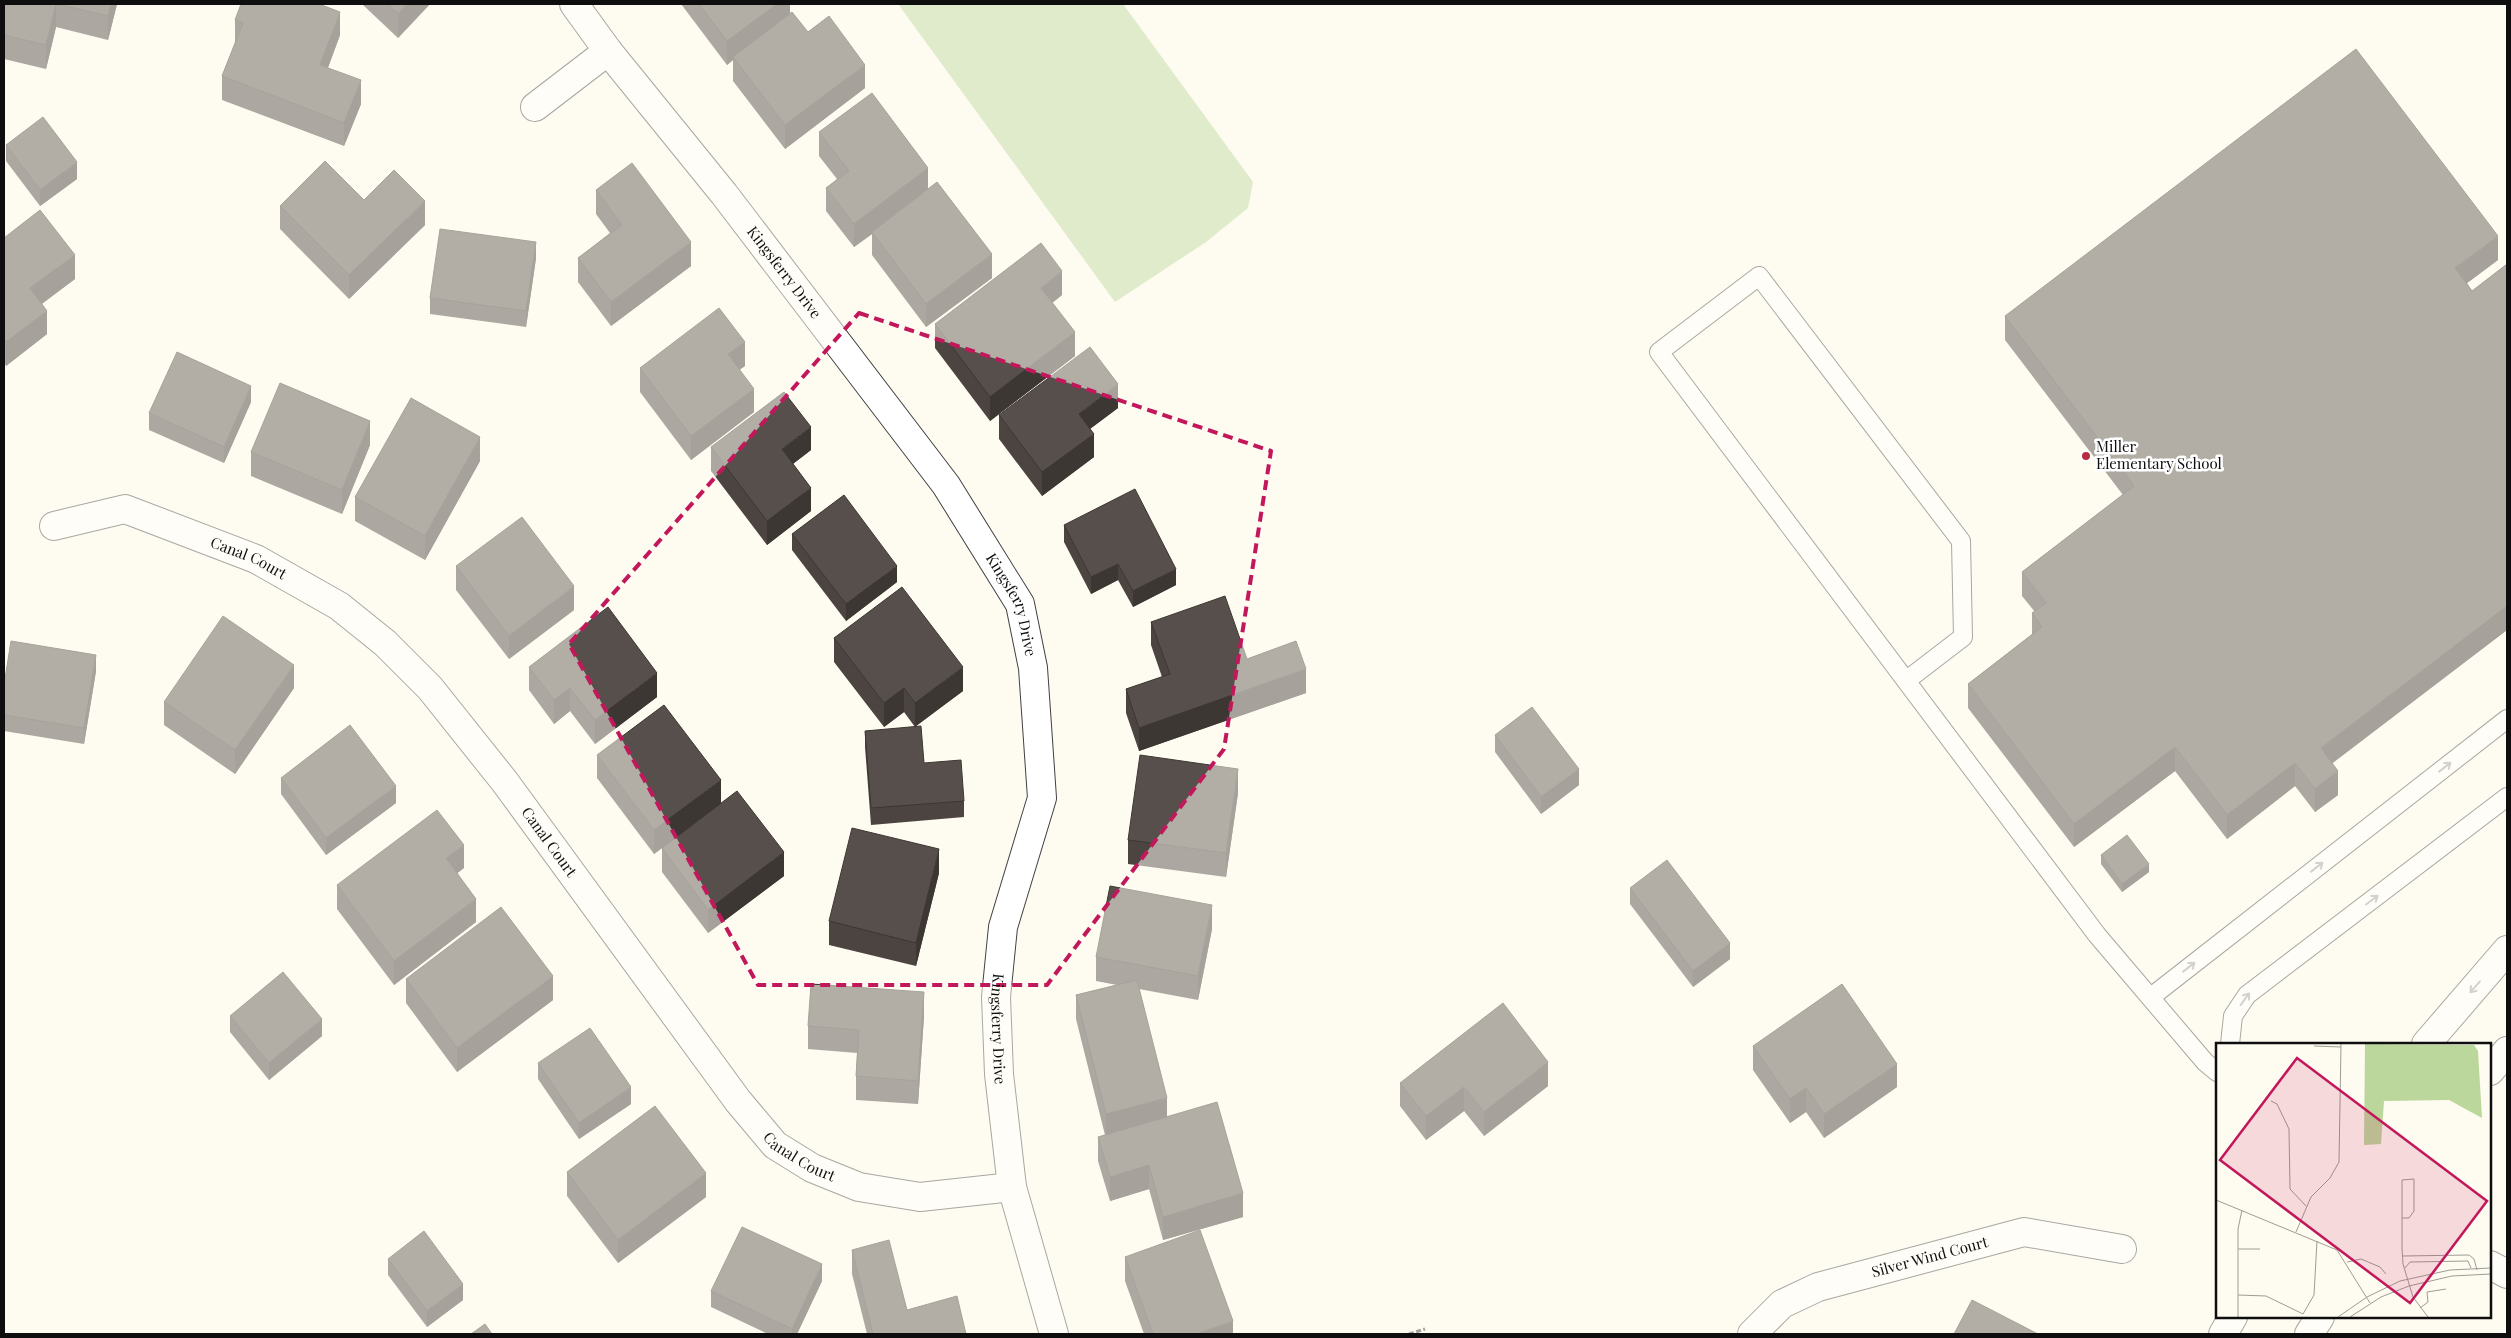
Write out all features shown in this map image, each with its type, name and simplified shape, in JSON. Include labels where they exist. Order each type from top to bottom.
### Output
[{"type":"street","name":"Kingsferry Drive","points":[[574,4],[608,51],[724,194],[946,485],[1020,604],[1033,668],[1042,798],[1003,927],[996,997],[999,1074],[1012,1187],[1054,1334]]},
{"type":"street","points":[[535,106],[608,51]]},
{"type":"street","name":"Canal Court","points":[[54,526],[124,509],[256,559],[339,606],[385,643],[430,688],[505,782],[738,1102],[775,1145],[812,1168],[859,1187],[920,1196],[1012,1187]]},
{"type":"street","points":[[2427,1043],[2507,950]]},
{"type":"street","points":[[2491,1070],[2507,1051]]},
{"type":"street","name":"Silver Wind Court","points":[[1752,1334],[1782,1304],[1818,1287],[2024,1232],[2122,1249]]},
{"type":"street","points":[[2491,1266],[2507,1274]]},
{"type":"street","points":[[2223,1334],[2232,1318]]},
{"type":"street","points":[[2309,1334],[2319,1318]]},
{"type":"lane","points":[[1907,680],[1963,637],[1962,541],[1759,276],[1659,352],[2097,935],[2205,1062],[2216,1071]]},
{"type":"lane","points":[[2151,997],[2507,719]]},
{"type":"lane","points":[[2230,1043],[2233,1016],[2247,995],[2507,797]]},
{"type":"path","points":[[1409,1334],[1425,1329]]},
{"type":"highlighted area","points":[[859,313],[1271,451],[1224,749],[1047,985],[758,985],[569,644]]},
{"type":"green space","points":[[898,4],[1123,4],[1253,182],[1248,208],[1206,242],[1115,302]]},
{"type":"building","points":[[4,4],[56,4],[46,45],[4,35]]},
{"type":"building","points":[[57,4],[111,4],[108,16]]},
{"type":"building","points":[[241,4],[319,4],[340,12],[320,65],[361,80],[344,123],[222,76],[243,23],[235,20]]},
{"type":"building","points":[[387,4],[407,4],[398,14]]},
{"type":"building","points":[[699,4],[777,4],[727,41]]},
{"type":"building","points":[[792,12],[808,32],[829,16],[865,65],[785,125],[733,57]]},
{"type":"building","points":[[2356,49],[2498,236],[2455,268],[2472,291],[2507,264],[2507,606],[2321,748],[2338,771],[2315,789],[2295,763],[2227,815],[2175,747],[2074,824],[1968,684],[2042,627],[2032,613],[2046,603],[2022,572],[2134,486],[2005,316]]},
{"type":"building","points":[[872,93],[928,168],[854,224],[826,188],[849,171],[819,132]]},
{"type":"building","points":[[43,117],[77,162],[40,190],[6,145]]},
{"type":"building","points":[[325,161],[364,200],[394,170],[425,201],[349,275],[280,206]]},
{"type":"building","points":[[632,163],[691,242],[611,302],[578,258],[622,225],[596,190]]},
{"type":"building","points":[[937,182],[992,254],[926,304],[872,232]]},
{"type":"building","points":[[40,210],[75,255],[30,288],[47,311],[6,342],[4,338],[4,238]]},
{"type":"building","points":[[440,229],[536,242],[526,311],[430,298]]},
{"type":"building","points":[[1041,243],[1062,271],[1041,288],[1075,332],[990,397],[935,324]]},
{"type":"building","points":[[719,308],[745,342],[728,354],[754,389],[691,436],[640,368]]},
{"type":"building","points":[[1090,347],[1118,384],[1079,414],[1094,434],[1042,472],[999,415]]},
{"type":"building","points":[[177,352],[251,386],[224,447],[149,413]]},
{"type":"building","points":[[280,383],[370,421],[342,490],[251,452]]},
{"type":"building","points":[[784,392],[811,427],[782,449],[811,488],[767,521],[711,447]]},
{"type":"building","points":[[411,398],[480,437],[425,536],[355,497]]},
{"type":"building","points":[[1135,489],[1176,569],[1133,591],[1118,564],[1091,577],[1064,525]]},
{"type":"building","points":[[844,495],[897,566],[846,604],[792,534]]},
{"type":"building","points":[[522,517],[574,586],[509,636],[456,566]]},
{"type":"building","points":[[902,587],[963,667],[915,703],[904,688],[884,703],[834,638]]},
{"type":"building","points":[[1225,596],[1247,659],[1296,641],[1306,669],[1139,728],[1126,689],[1170,674],[1151,622]]},
{"type":"building","points":[[608,607],[657,673],[595,720],[570,688],[554,700],[529,667]]},
{"type":"building","points":[[223,616],[294,665],[235,750],[164,702]]},
{"type":"building","points":[[11,641],[96,655],[84,728],[4,715],[4,685]]},
{"type":"building","points":[[664,705],[721,780],[654,830],[597,755]]},
{"type":"building","points":[[1532,707],[1579,769],[1541,797],[1495,735]]},
{"type":"building","points":[[350,725],[396,786],[326,838],[281,778]]},
{"type":"building","points":[[921,726],[924,763],[961,760],[964,801],[871,808],[865,731]]},
{"type":"building","points":[[1140,755],[1238,769],[1226,853],[1128,840]]},
{"type":"building","points":[[737,791],[784,852],[708,910],[662,848]]},
{"type":"building","points":[[437,810],[464,845],[446,858],[476,899],[394,961],[337,885]]},
{"type":"building","points":[[852,828],[939,849],[916,943],[829,921]]},
{"type":"building","points":[[2127,835],[2149,864],[2122,884],[2101,855]]},
{"type":"building","points":[[1667,860],[1730,943],[1693,971],[1630,888]]},
{"type":"building","points":[[1110,886],[1212,905],[1198,976],[1096,957]]},
{"type":"building","points":[[501,907],[553,976],[457,1048],[406,979]]},
{"type":"building","points":[[283,972],[322,1019],[269,1063],[230,1016]]},
{"type":"building","points":[[1137,980],[1167,1098],[1106,1114],[1076,995]]},
{"type":"building","points":[[811,984],[924,992],[918,1081],[856,1076],[859,1030],[808,1026]]},
{"type":"building","points":[[1842,984],[1897,1064],[1824,1114],[1806,1088],[1790,1099],[1753,1046]]},
{"type":"building","points":[[1503,1003],[1548,1062],[1484,1112],[1464,1087],[1426,1116],[1400,1083]]},
{"type":"building","points":[[590,1028],[631,1087],[579,1123],[538,1063]]},
{"type":"building","points":[[1217,1102],[1243,1193],[1163,1217],[1149,1165],[1110,1177],[1098,1137]]},
{"type":"building","points":[[655,1106],[706,1173],[618,1240],[567,1172]]},
{"type":"building","points":[[742,1227],[822,1264],[792,1329],[711,1291]]},
{"type":"building","points":[[1200,1230],[1233,1321],[1197,1334],[1153,1334],[1125,1257]]},
{"type":"building","points":[[424,1231],[463,1284],[427,1311],[388,1259]]},
{"type":"building","points":[[889,1240],[907,1310],[957,1296],[966,1334],[873,1334],[852,1250]]},
{"type":"building","points":[[1972,1300],[2038,1334],[1954,1334]]},
{"type":"building","points":[[485,1324],[492,1334],[471,1334]]},
{"type":"place","name":"Miller Elementary School","points":[[2086,456]]}]
